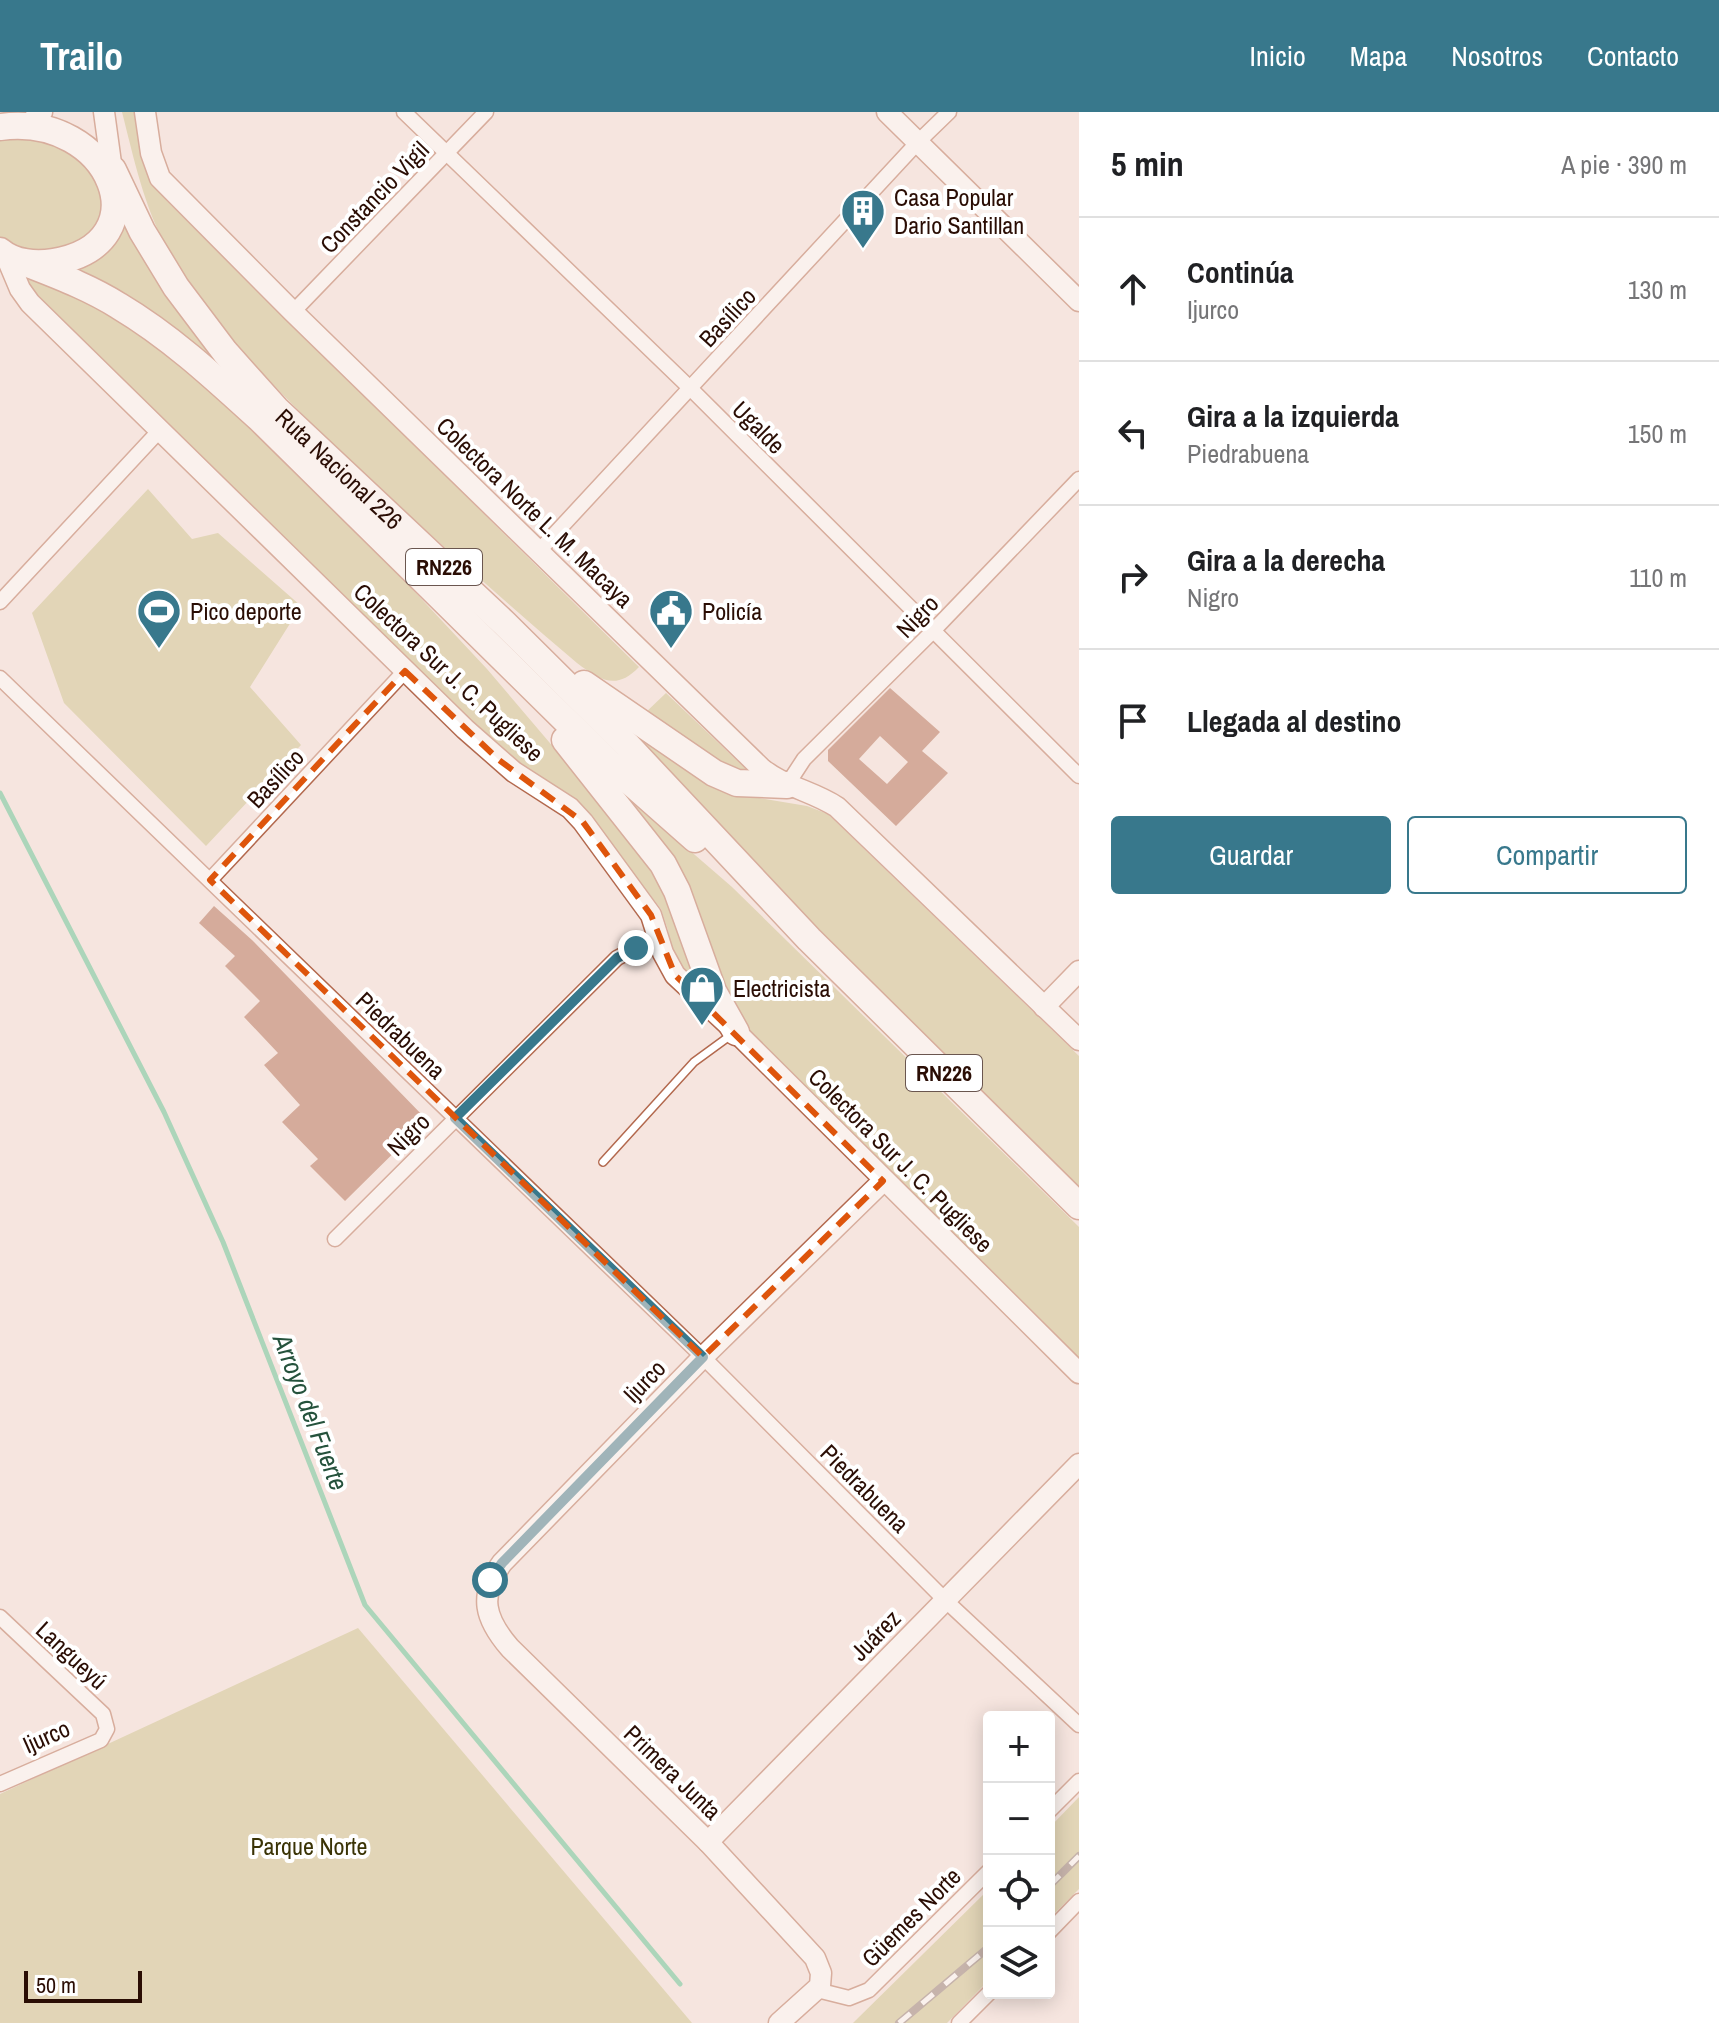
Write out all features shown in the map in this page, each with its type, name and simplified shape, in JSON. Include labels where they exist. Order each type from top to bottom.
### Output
[{"type":"highway","name":"Ruta Nacional 226","points":[[0,127],[30,114],[67,119],[82,126],[104,149],[157,259],[225,352],[276,409],[496,633],[610,764],[809,939],[1079,1206]]},
{"type":"highway","points":[[6,255],[42,264],[62,261],[95,241],[106,226],[113,208],[116,189],[112,166]]},
{"type":"highway","name":"Ruta Nacional 226","points":[[6,255],[96,293],[140,319],[179,348],[496,633]]},
{"type":"highway","points":[[496,633],[714,773],[737,783],[787,785]]},
{"type":"highway","points":[[496,633],[663,864],[677,891],[721,1008],[736,1032]]},
{"type":"street","points":[[104,112],[112,166]]},
{"type":"street","name":"Colectora Norte L. M. Macaya","points":[[145,112],[151,153],[160,178],[293,312],[761,768],[787,785],[822,797],[837,807],[1079,1040]]},
{"type":"street","name":"Ugalde","points":[[404,112],[691,389],[1079,776]]},
{"type":"street","name":"Constancio Vigil","points":[[293,312],[486,112]]},
{"type":"street","points":[[887,112],[1079,301]]},
{"type":"street","name":"Basílico","points":[[538,552],[949,112]]},
{"type":"street","name":"Colectora Sur J. C. Pugliese","points":[[6,255],[20,289],[30,303],[405,671],[499,760],[570,808],[644,904],[651,915],[668,964],[681,982],[736,1032],[1079,1373]]},
{"type":"street","points":[[0,602],[160,430]]},
{"type":"street","name":"Nigro","points":[[787,785],[804,759],[1079,479]]},
{"type":"street","name":"Basílico","points":[[210,880],[405,671]]},
{"type":"street","name":"Piedrabuena","points":[[0,678],[703,1357],[945,1600],[1079,1725]]},
{"type":"street","name":"Nigro","points":[[335,1239],[617,958],[659,941]]},
{"type":"street","points":[[1044,1007],[1079,971]]},
{"type":"street","name":"Ijurco","points":[[486,1591],[502,1563],[703,1357],[883,1181]]},
{"type":"street","name":"Juárez","points":[[708,1842],[1079,1464]]},
{"type":"street","name":"Primera Junta","points":[[486,1591],[489,1614],[505,1642],[708,1842],[815,1958],[821,1973],[817,1990]]},
{"type":"street","name":"Langueyú","points":[[0,1617],[103,1714],[107,1729]]},
{"type":"street","name":"Ijurco","points":[[0,1784],[101,1740],[107,1729]]},
{"type":"street","points":[[1055,1805],[1079,1781]]},
{"type":"street","name":"Güemes Norte","points":[[817,1990],[849,1998],[869,1990],[983,1877]]},
{"type":"street","points":[[1054,1927],[1079,1901]]},
{"type":"street","points":[[788,2021],[817,1990]]},
{"type":"street","points":[[959,2023],[983,1999]]},
{"type":"lane","points":[[603,1162],[694,1062],[736,1032]]},
{"type":"highlighted area","points":[[405,671],[499,760],[583,822],[651,915],[675,975],[883,1181],[703,1357],[210,880]]},
{"type":"green space","points":[[122,112],[135,112],[153,181],[167,201],[639,667],[615,681],[601,678],[577,663],[396,503],[268,379],[224,330],[168,250],[146,200]]},
{"type":"green space","points":[[19,129],[93,151],[103,211],[92,230],[76,245],[33,254],[0,238],[0,140]]},
{"type":"green space","points":[[126,216],[248,399],[68,270]]},
{"type":"green space","points":[[18,276],[68,292],[131,326],[253,425],[386,561],[487,669],[640,849],[666,891],[699,987],[681,969],[670,945],[661,909],[598,829],[472,724]]},
{"type":"green space","name":"Pico deporte","points":[[148,489],[192,539],[218,533],[301,606],[250,687],[301,745],[206,846],[64,703],[32,613]]},
{"type":"green space","points":[[666,693],[748,771],[740,778],[643,715]]},
{"type":"green space","points":[[627,727],[741,795],[807,806],[828,814],[1079,1056],[1079,1190],[784,897]]},
{"type":"green space","points":[[606,778],[732,887],[1079,1227],[1079,1365],[755,1040],[735,1013]]},
{"type":"green space","name":"Parque Norte","points":[[358,1628],[692,2023],[0,2023],[0,1794]]},
{"type":"green space","points":[[1079,1797],[1079,1889],[1055,1913],[1055,1855],[1055,1822]]},
{"type":"green space","points":[[983,1895],[983,1986],[947,2023],[853,2023]]},
{"type":"building","points":[[890,688],[940,732],[922,751],[948,773],[896,826],[828,761],[828,750]],"holes":[[[880,736],[908,762],[887,784],[859,759]]]},
{"type":"building","points":[[214,906],[252,940],[427,1120],[345,1201],[310,1166],[318,1159],[282,1122],[300,1105],[264,1065],[278,1053],[244,1017],[260,1001],[225,966],[235,956],[199,923]]},
{"type":"waterway","name":"Arroyo del Fuerte","points":[[0,793],[164,1112],[223,1242],[365,1605],[680,1984]]},
{"type":"railway","points":[[1055,1880],[1079,1856]]},
{"type":"railway","points":[[899,2023],[983,1952]]},
{"type":"place","name":"Casa Popular Dario Santillan","points":[[863,250]]},
{"type":"place","name":"Pico deporte","points":[[159,650]]},
{"type":"place","name":"Policía","points":[[671,650]]},
{"type":"place","name":"Electricista","points":[[702,1027]]},
{"type":"route","points":[[490,1580],[502,1563],[703,1357],[455,1118],[617,958],[636,948]]}]
